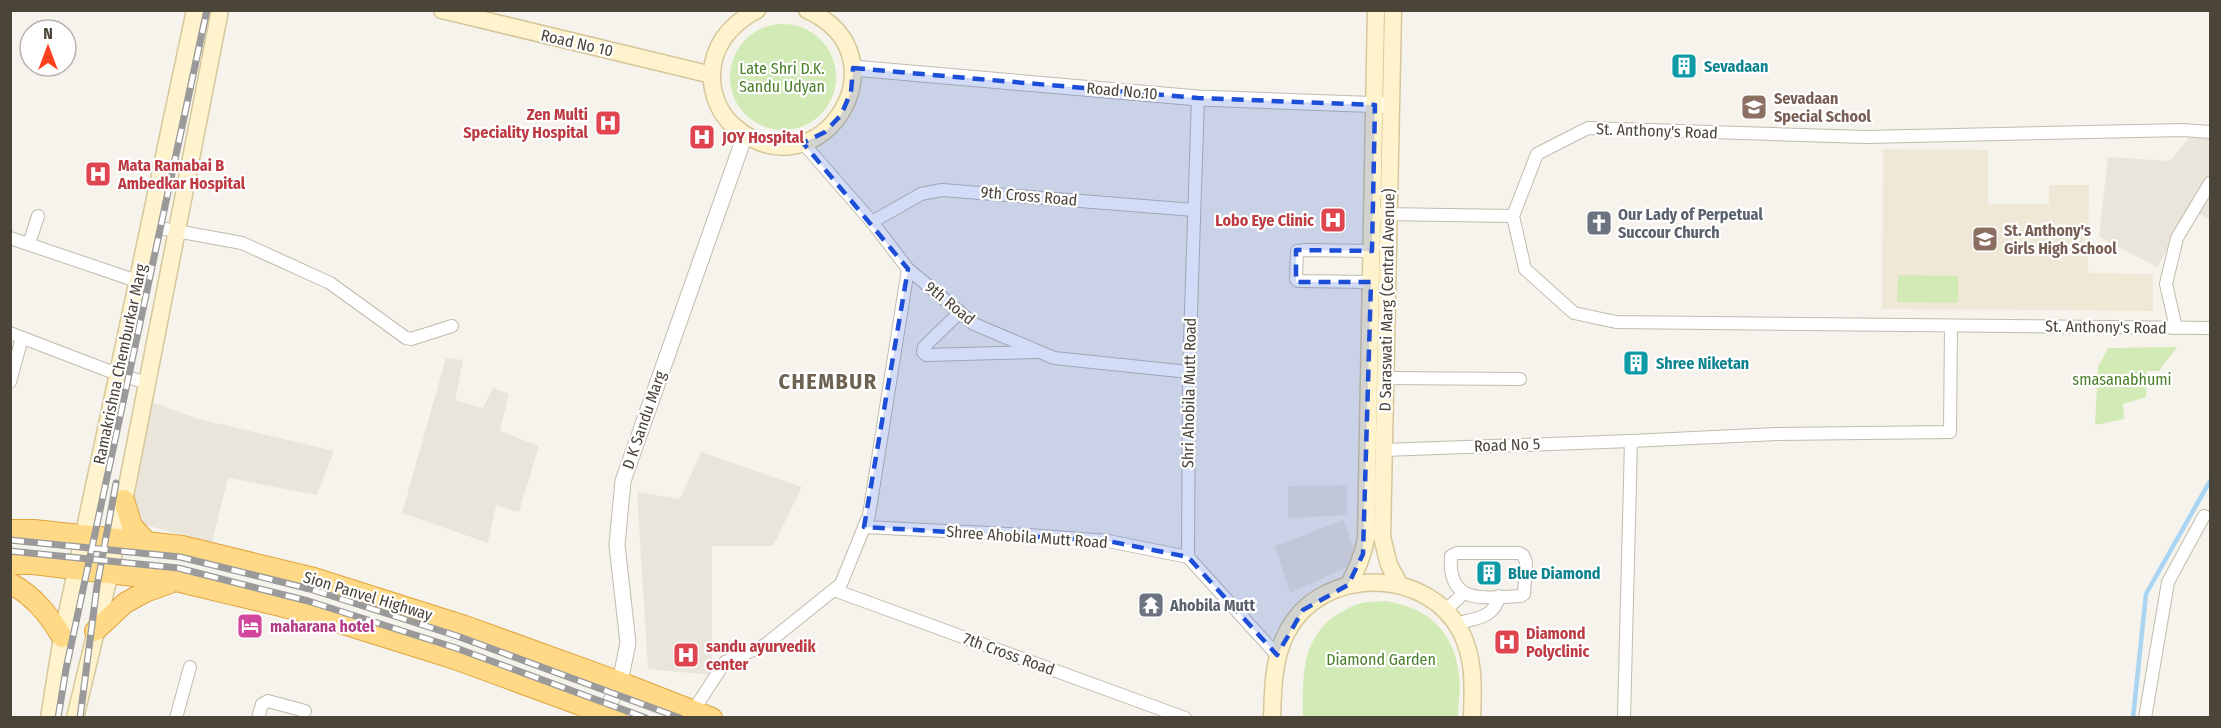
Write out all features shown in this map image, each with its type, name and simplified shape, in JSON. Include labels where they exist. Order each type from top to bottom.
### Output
[{"type":"highway","points":[[124,500],[132,526],[147,543]]},
{"type":"highway","name":"Sion Panvel Highway","points":[[10,530],[34,530],[182,546],[314,578],[465,626],[702,714]]},
{"type":"highway","name":"Sion Panvel Highway","points":[[10,564],[33,564],[176,581],[316,616],[454,658],[611,715]]},
{"type":"highway","points":[[96,631],[125,603],[145,592],[176,581]]},
{"type":"highway","points":[[10,583],[22,589],[48,613],[62,637]]},
{"type":"main road","name":"Ramakrishna Chemburkar Marg","points":[[49,717],[76,569],[195,10]]},
{"type":"main road","name":"Ramakrishna Chemburkar Marg","points":[[75,717],[110,573],[220,10]]},
{"type":"main road","name":"Road No 10","points":[[442,10],[493,16],[712,75]]},
{"type":"main road","points":[[757,10],[740,19],[725,35],[715,54],[712,75],[714,92],[719,108],[729,123],[745,135],[763,143],[783,146],[803,143],[825,132],[841,115],[851,93],[853,68],[848,48],[837,30],[820,16],[807,10]]},
{"type":"main road","name":"D Saraswati Marg (Central Avenue)","points":[[1376,10],[1383,105]]},
{"type":"main road","name":"D Saraswati Marg (Central Avenue)","points":[[1393,10],[1383,105],[1380,214],[1385,378],[1383,544],[1389,565],[1400,585]]},
{"type":"main road","points":[[175,101],[201,106]]},
{"type":"main road","name":"D Saraswati Marg (Central Avenue)","points":[[1348,585],[1360,563],[1366,538],[1371,251],[1380,214]]},
{"type":"main road","points":[[1272,717],[1277,655],[1287,631],[1303,610],[1324,594],[1348,585],[1374,581],[1400,585],[1424,595],[1450,617],[1460,632],[1470,656],[1473,680],[1472,717]]},
{"type":"street","name":"Road No.10","points":[[853,68],[1198,98],[1383,105]]},
{"type":"street","name":"Shri Ahobila Mutt Road","points":[[1188,556],[1189,372],[1198,98]]},
{"type":"street","name":"St. Anthony's Road","points":[[2211,132],[2183,130],[1864,137],[1588,129],[1537,154],[1513,216],[1526,269],[1574,313],[1616,322],[2211,328]]},
{"type":"street","name":"D K Sandu Marg","points":[[611,715],[628,643],[618,545],[623,481],[745,135]]},
{"type":"street","name":"9th Road","points":[[803,143],[872,222],[908,269],[974,324],[1054,357],[1189,372]]},
{"type":"street","points":[[2176,328],[2166,284],[2177,238],[2211,183]]},
{"type":"street","name":"9th Cross Road","points":[[872,222],[921,194],[942,190],[1194,210]]},
{"type":"street","points":[[1380,214],[1513,216]]},
{"type":"street","points":[[29,244],[38,216]]},
{"type":"street","points":[[149,226],[242,243],[330,283],[406,338],[411,339],[452,326]]},
{"type":"street","points":[[10,238],[137,281]]},
{"type":"street","points":[[1371,251],[1305,250],[1297,251],[1296,257],[1296,279],[1299,281],[1371,282]]},
{"type":"street","points":[[702,714],[725,662],[765,645],[841,584],[869,515],[908,269]]},
{"type":"street","points":[[960,312],[924,347],[923,352],[926,355],[958,356],[1041,352]]},
{"type":"street","name":"Road No 5","points":[[1384,450],[1777,434],[1950,432],[1951,326]]},
{"type":"street","points":[[10,382],[16,336],[147,383]]},
{"type":"street","points":[[1385,378],[1520,379]]},
{"type":"street","points":[[1624,717],[1631,441]]},
{"type":"street","points":[[2145,717],[2168,582],[2205,516]]},
{"type":"street","name":"Shree Ahobila Mutt Road","points":[[864,527],[1108,541],[1188,556]]},
{"type":"street","points":[[1519,553],[1523,555],[1526,562],[1524,594],[1499,596],[1474,598],[1455,585],[1451,561],[1453,555],[1519,553]]},
{"type":"street","points":[[1188,556],[1277,655]]},
{"type":"street","name":"7th Cross Road","points":[[834,590],[1185,717]]},
{"type":"street","points":[[1450,617],[1464,593]]},
{"type":"street","points":[[1450,617],[1489,614],[1496,609],[1499,596]]},
{"type":"street","points":[[176,717],[190,667]]},
{"type":"street","points":[[258,717],[262,704],[268,701],[289,712],[305,711]]},
{"type":"highlighted area","points":[[853,68],[1198,98],[1375,105],[1372,251],[1296,250],[1296,282],[1371,282],[1363,554],[1348,585],[1303,610],[1277,655],[1188,557],[1108,541],[864,527],[908,269],[803,143],[825,132],[841,115],[851,92]]},
{"type":"shaded area","points":[[2192,134],[2210,138],[2210,220],[2192,208],[2157,267],[2099,237],[2108,157],[2170,161]]},
{"type":"shaded area","name":"St. Anthony's Girls High School","points":[[1883,149],[1988,150],[1988,204],[2049,204],[2049,185],[2089,185],[2088,273],[2153,274],[2153,311],[1882,309]]},
{"type":"shaded area","points":[[446,358],[463,360],[455,400],[483,408],[493,388],[509,394],[500,431],[539,446],[519,512],[496,505],[488,543],[402,513]]},
{"type":"shaded area","points":[[142,398],[195,418],[334,451],[317,495],[228,478],[212,543],[135,522],[126,496]]},
{"type":"shaded area","points":[[701,452],[802,487],[773,546],[712,546],[712,675],[648,669],[637,492],[680,499]]},
{"type":"shaded area","points":[[1347,485],[1347,515],[1288,518],[1288,486]]},
{"type":"shaded area","points":[[1344,520],[1356,557],[1354,564],[1290,593],[1275,546]]},
{"type":"green space","name":"Late Shri D.K. Sandu Udyan","points":[[783,24],[803,28],[820,40],[832,57],[836,77],[832,97],[820,114],[803,126],[783,130],[763,126],[746,114],[734,97],[730,77],[734,57],[746,40],[763,28]]},
{"type":"green space","points":[[1898,275],[1958,276],[1958,303],[1897,302]]},
{"type":"green space","name":"smasanabhumi","points":[[2177,347],[2159,371],[2147,371],[2146,397],[2123,404],[2124,419],[2095,425],[2098,367],[2108,348]]},
{"type":"green space","name":"Diamond Garden","points":[[1385,601],[1414,609],[1437,624],[1445,635],[1452,647],[1459,676],[1458,717],[1303,717],[1304,676],[1314,639],[1332,618],[1342,611],[1364,602]]},
{"type":"waterway","points":[[2133,718],[2146,594],[2210,481]]},
{"type":"railway","points":[[58,718],[66,669],[207,10]]},
{"type":"railway","points":[[80,718],[97,586],[116,483]]},
{"type":"railway","points":[[10,540],[180,557],[310,589],[457,636],[680,718]]},
{"type":"railway","points":[[10,551],[178,568],[308,601],[456,648],[646,718]]},
{"type":"place","name":"Sevadaan","points":[[1684,66]]},
{"type":"place","name":"Sevadaan Special School","points":[[1754,107]]},
{"type":"place","name":"Zen Multi Speciality Hospital","points":[[608,123]]},
{"type":"place","name":"JOY Hospital","points":[[702,137]]},
{"type":"place","name":"Mata Ramabai B Ambedkar Hospital","points":[[98,174]]},
{"type":"place","name":"Lobo Eye Clinic","points":[[1333,220]]},
{"type":"place","name":"Our Lady of Perpetual Succour Church","points":[[1599,223]]},
{"type":"place","name":"St. Anthony's Girls High School","points":[[1985,239]]},
{"type":"place","name":"Shree Niketan","points":[[1636,363]]},
{"type":"place","name":"Blue Diamond","points":[[1489,573]]},
{"type":"place","name":"Ahobila Mutt","points":[[1151,605]]},
{"type":"place","name":"maharana hotel","points":[[250,626]]},
{"type":"place","name":"Diamond Polyclinic","points":[[1507,642]]},
{"type":"place","name":"sandu ayurvedik center","points":[[686,655]]},
{"type":"district","name":"CHEMBUR","points":[[828,381]]}]
